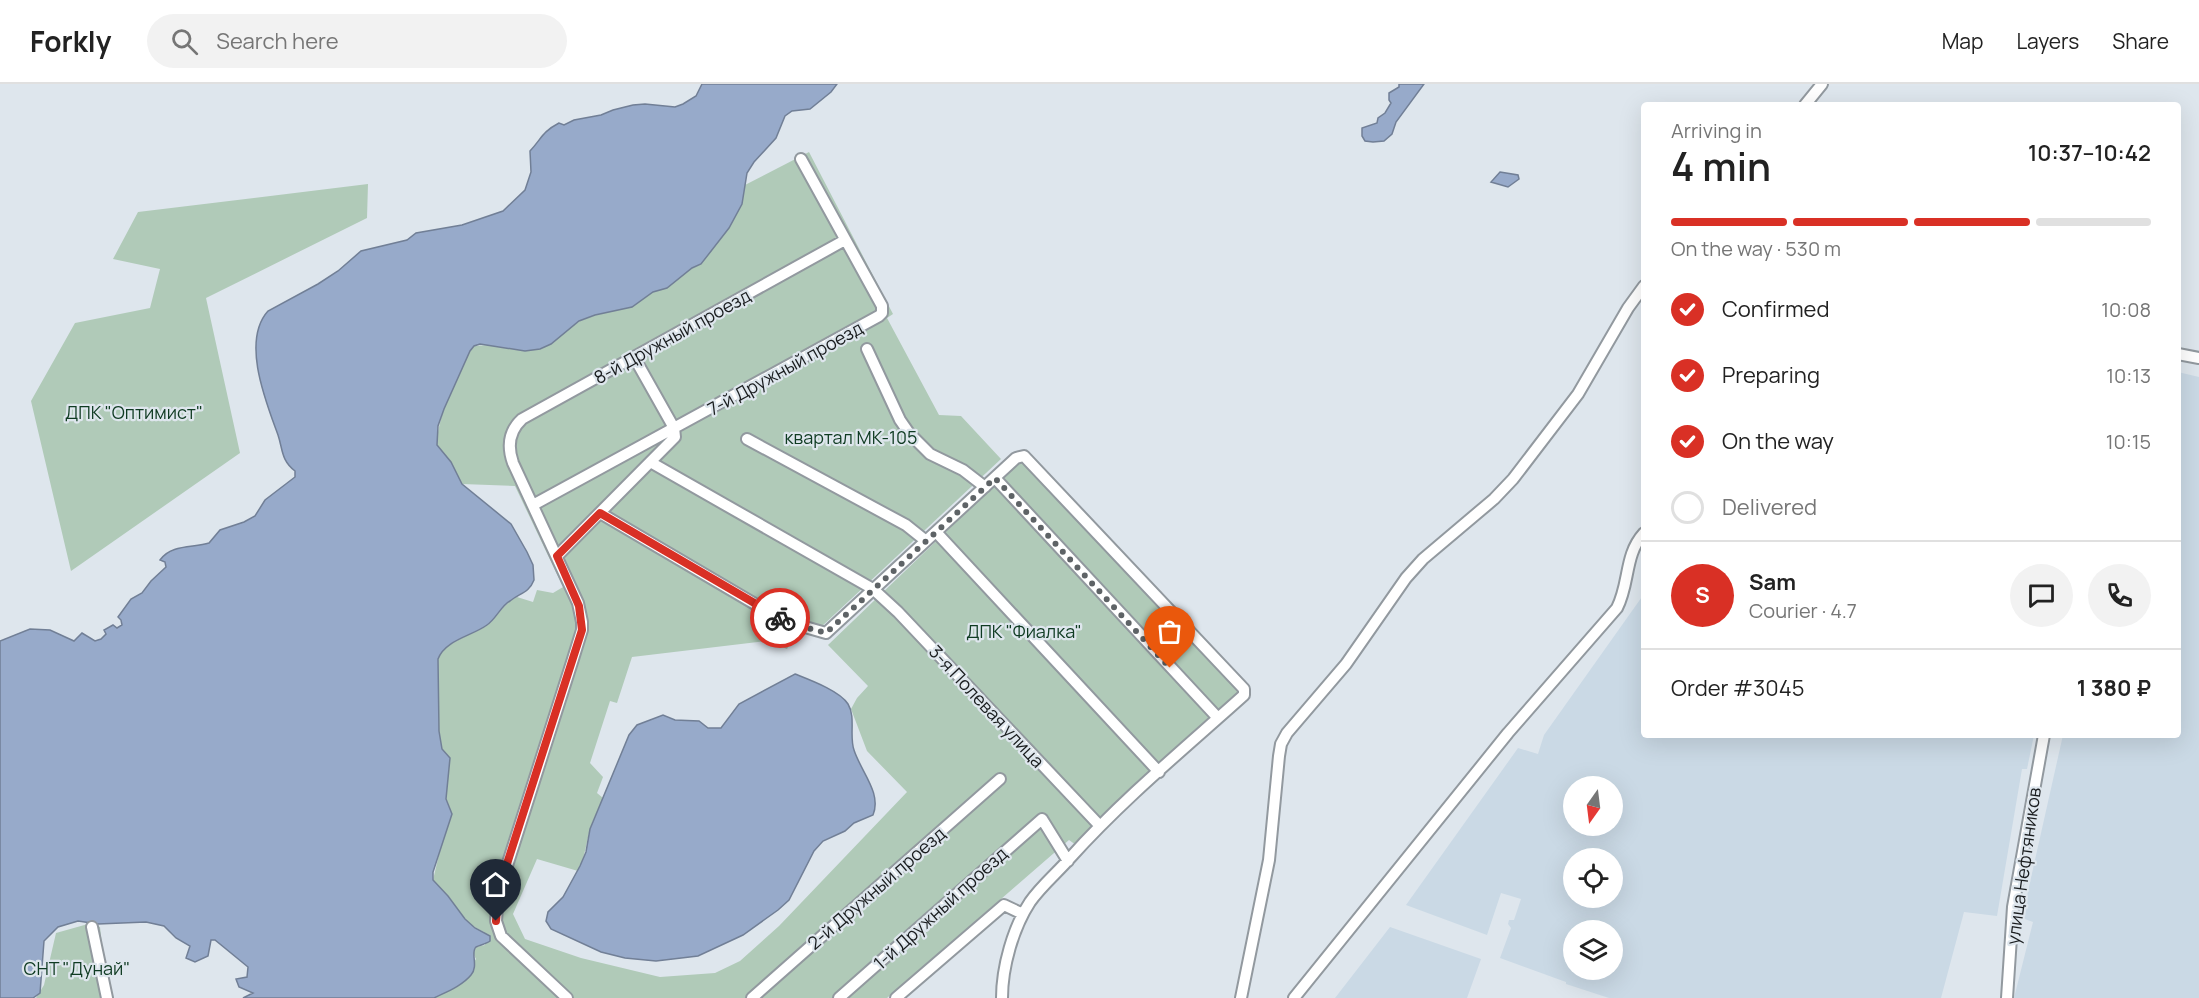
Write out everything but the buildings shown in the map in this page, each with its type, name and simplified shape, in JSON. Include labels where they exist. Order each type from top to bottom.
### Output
[{"type":"street","points":[[1807,102],[1822,84]]},
{"type":"street","name":"7-й Дружный проезд","points":[[533,505],[882,313],[882,306],[801,159]]},
{"type":"street","name":"8-й Дружный проезд","points":[[533,505],[513,463],[510,441],[515,425],[522,419],[845,240]]},
{"type":"street","points":[[1241,998],[1263,898],[1281,744],[1287,733],[1346,664],[1406,578],[1422,559],[1494,499],[1513,479],[1578,394],[1628,308],[1641,290]]},
{"type":"street","points":[[867,350],[900,420],[909,433],[930,454],[963,470],[985,487]]},
{"type":"street","points":[[2181,355],[2199,358]]},
{"type":"street","points":[[557,556],[652,463],[675,437],[674,428],[634,357]]},
{"type":"street","points":[[747,439],[906,525],[926,541]]},
{"type":"street","points":[[600,513],[784,621],[826,633],[1021,455],[1028,458],[1244,689],[1244,695],[1100,826],[1040,890],[1023,914],[1011,945],[1002,998]]},
{"type":"street","name":"3-я Полевая улица","points":[[652,463],[873,589],[898,612],[1100,826]]},
{"type":"street","points":[[995,478],[1218,718]]},
{"type":"street","points":[[533,505],[579,606],[582,630],[498,894],[496,921],[501,936],[510,947],[567,997]]},
{"type":"street","points":[[936,532],[1160,772]]},
{"type":"street","points":[[1294,998],[1508,733],[1617,608],[1624,592],[1630,556],[1641,538]]},
{"type":"street","name":"улица Нефтяников","points":[[2007,998],[2013,907],[2042,738]]},
{"type":"street","name":"2-й Дружный проезд","points":[[752,998],[1000,779]]},
{"type":"street","name":"1-й Дружный проезд","points":[[839,998],[1042,819],[1068,861]]},
{"type":"street","points":[[896,998],[1004,905],[1023,914]]},
{"type":"street","points":[[92,927],[107,998]]},
{"type":"shaded area","points":[[2181,373],[2199,377],[2199,998],[2014,998],[2033,922],[2022,918],[2062,738],[2181,738]]},
{"type":"shaded area","points":[[1641,598],[1641,738],[2033,738],[2027,769],[2022,769],[1997,916],[1964,912],[1941,998],[1609,998],[1500,958],[1511,928],[1508,924],[1509,920],[1514,920],[1521,899],[1501,893],[1487,935],[1406,905],[1518,748],[1538,754],[1544,735]]},
{"type":"shaded area","points":[[1390,927],[1481,959],[1467,998],[1335,998]]},
{"type":"green space","points":[[809,152],[893,314],[887,318],[939,415],[961,416],[1001,459],[820,628],[803,621],[787,649],[767,641],[632,657],[617,703],[610,701],[590,763],[603,777],[597,793],[603,798],[591,825],[584,856],[578,871],[537,859],[513,914],[525,939],[581,958],[660,977],[715,973],[740,961],[779,926],[907,792],[867,751],[851,709],[868,686],[828,645],[1029,452],[1249,688],[1249,697],[1076,845],[1069,840],[887,998],[434,998],[454,988],[476,959],[473,953],[476,947],[485,945],[484,932],[468,922],[433,880],[450,808],[446,799],[450,758],[442,749],[439,731],[438,659],[447,647],[489,624],[505,606],[517,597],[533,602],[537,590],[553,593],[563,587],[515,486],[462,484],[451,462],[437,445],[440,422],[455,379],[474,346],[570,328],[595,315],[632,307],[653,292],[667,288],[692,268],[701,264],[729,228],[742,203],[745,185]]},
{"type":"green space","name":"ДПК \"Оптимист\"","points":[[368,184],[367,218],[206,298],[240,453],[71,571],[31,401],[75,323],[150,308],[160,269],[113,259],[138,212]]},
{"type":"green space","name":"СНТ \"Дунай\"","points":[[88,924],[100,927],[103,954],[113,998],[36,998],[44,985],[56,933]]},
{"type":"water","points":[[702,84],[837,84],[810,109],[792,111],[785,116],[776,138],[747,173],[742,204],[729,228],[701,264],[692,268],[667,288],[653,292],[632,307],[579,321],[551,344],[540,349],[525,351],[480,344],[474,346],[438,426],[437,445],[451,462],[462,484],[511,524],[533,565],[534,580],[530,588],[507,603],[490,622],[446,647],[438,659],[439,731],[442,749],[450,758],[446,799],[452,814],[433,872],[433,880],[465,919],[475,928],[490,936],[490,941],[474,949],[474,968],[471,975],[459,986],[434,998],[243,998],[253,993],[239,987],[236,979],[247,977],[248,967],[215,940],[211,940],[208,956],[195,962],[186,958],[190,946],[176,938],[164,926],[146,922],[98,924],[78,921],[58,927],[44,941],[40,993],[33,998],[0,998],[0,641],[30,629],[50,630],[74,641],[82,633],[95,641],[101,639],[106,634],[104,630],[113,625],[117,628],[122,625],[118,617],[131,599],[142,593],[166,567],[165,562],[160,560],[165,555],[176,549],[209,543],[220,530],[255,516],[265,500],[295,477],[295,471],[287,463],[283,454],[258,372],[256,338],[260,324],[268,311],[318,284],[338,271],[361,251],[407,240],[416,233],[462,225],[503,211],[525,190],[531,172],[530,151],[553,126],[559,123],[564,125],[574,120],[601,115],[633,105],[675,107],[696,96]]},
{"type":"water","points":[[1399,84],[1424,84],[1396,122],[1392,134],[1384,141],[1365,141],[1362,128],[1377,123],[1378,118],[1385,113],[1391,103],[1389,93],[1399,87]]},
{"type":"water","points":[[1500,172],[1518,175],[1519,179],[1508,187],[1491,182]]},
{"type":"water","points":[[795,674],[832,690],[848,704],[852,715],[854,750],[870,782],[875,799],[873,815],[823,841],[814,851],[789,900],[778,910],[743,935],[698,956],[656,961],[625,958],[601,952],[551,929],[546,921],[548,912],[563,897],[580,866],[586,852],[590,829],[629,735],[637,725],[663,715],[675,720],[699,721],[708,728],[721,728],[739,704]]},
{"type":"way so far","points":[[780,618],[792,624],[826,633],[995,478],[1170,668]]},
{"type":"route","points":[[496,921],[498,894],[504,873],[582,630],[581,611],[557,556],[600,513],[780,618]]},
{"type":"park label","name":"квартал МК-105","points":[[851,437]]},
{"type":"park label","name":"ДПК \"Фиалка\"","points":[[1024,631]]}]
